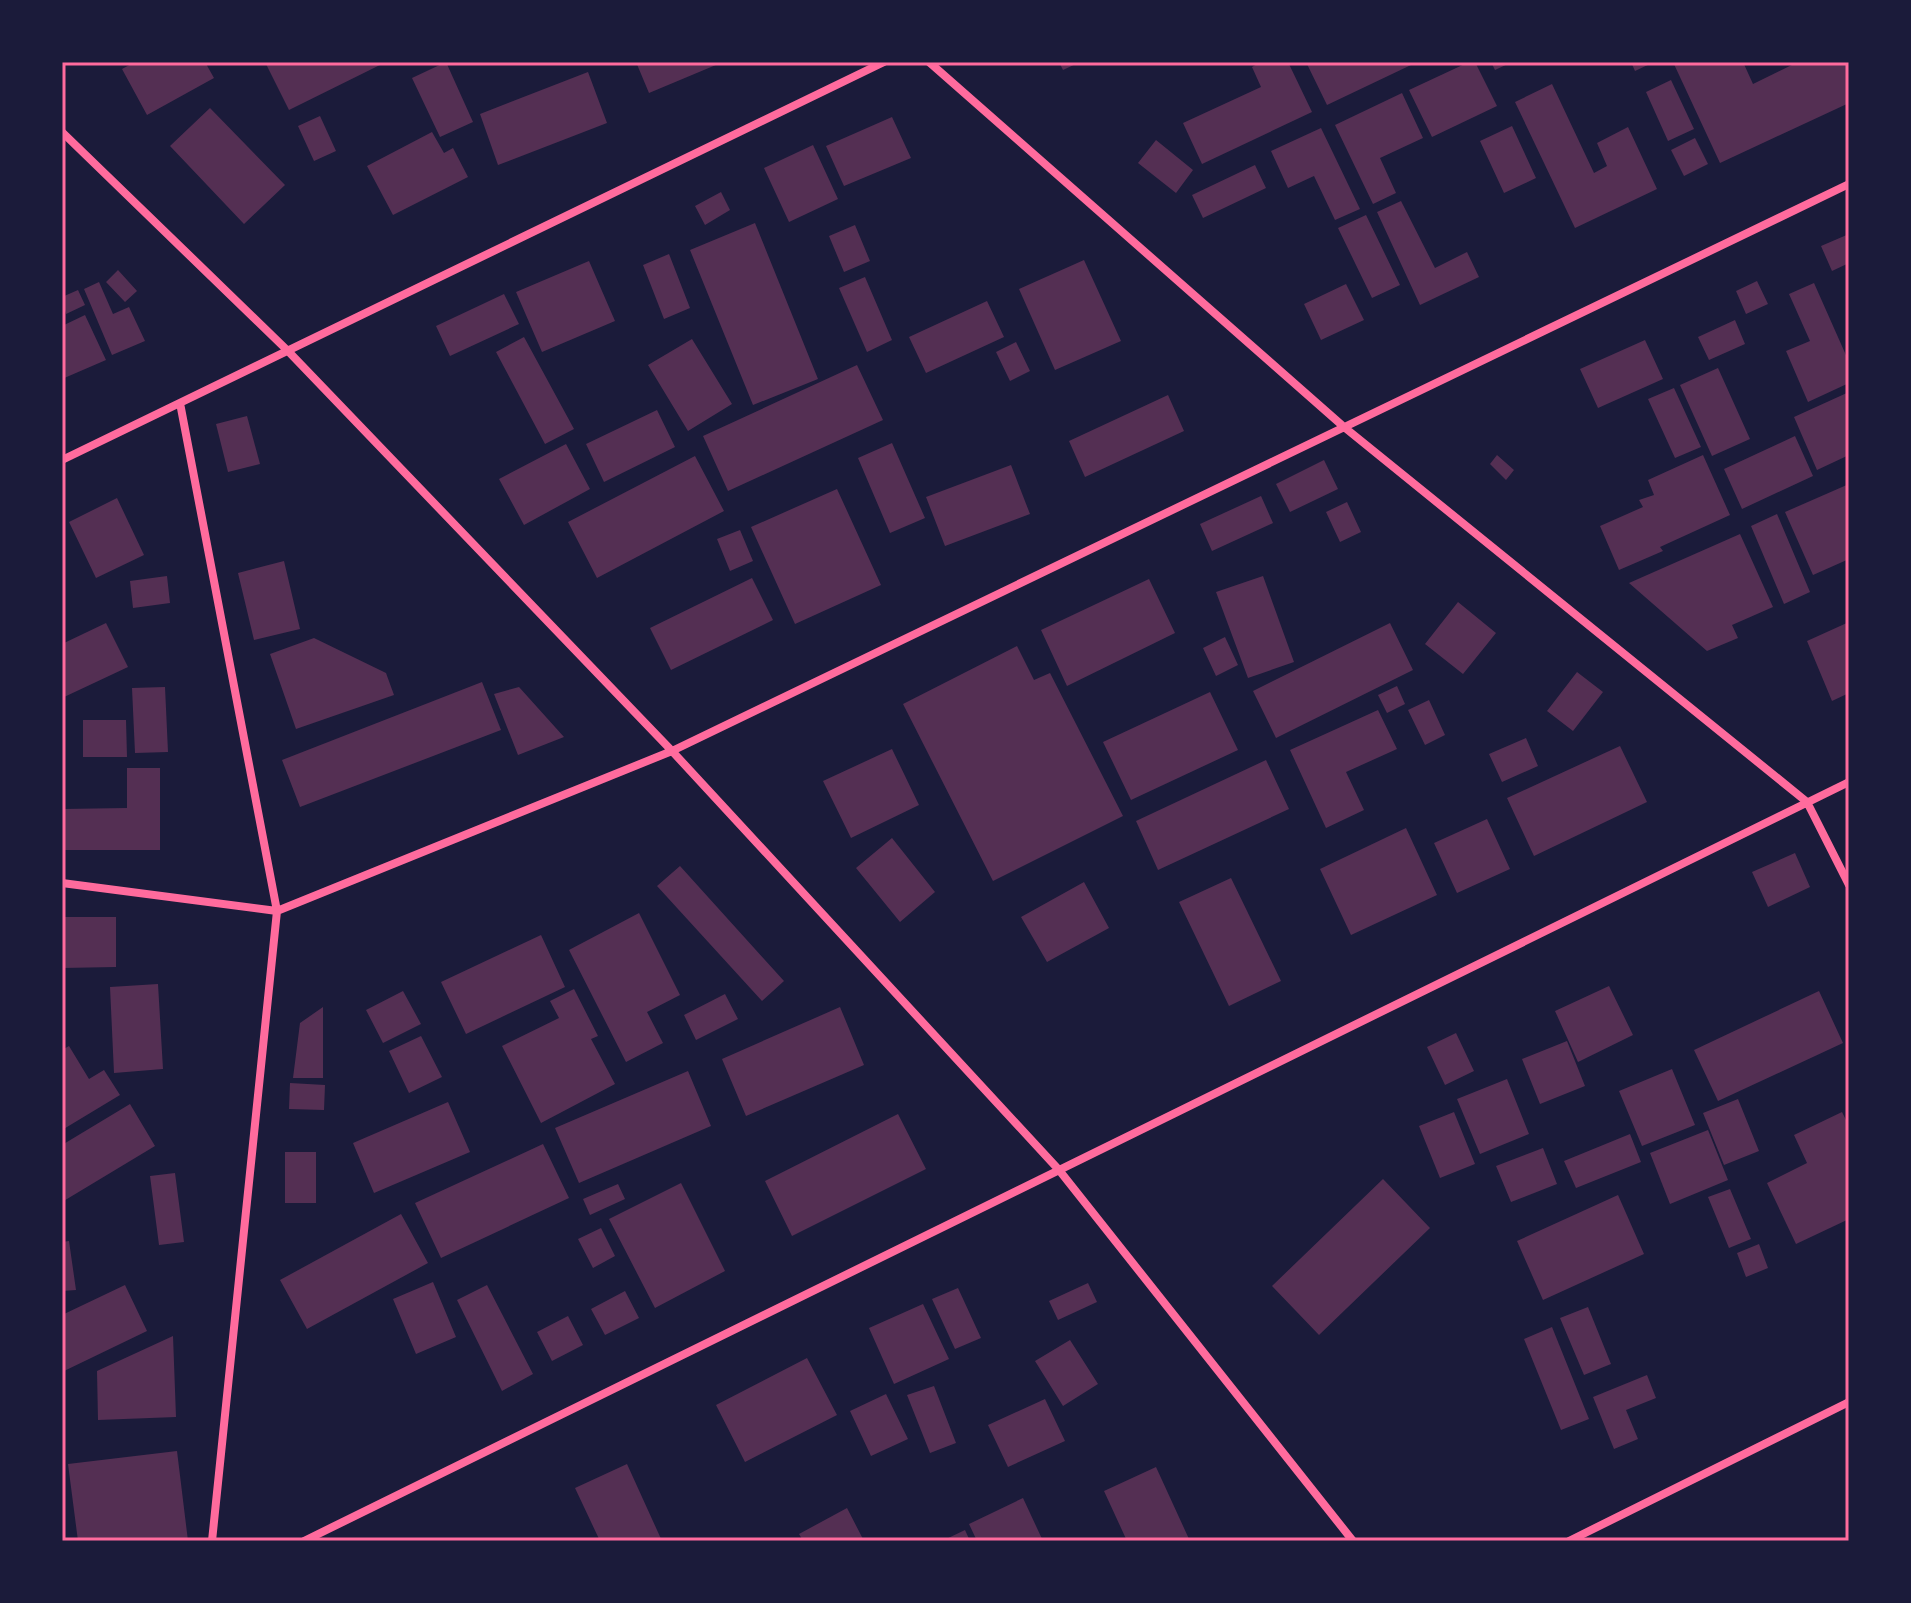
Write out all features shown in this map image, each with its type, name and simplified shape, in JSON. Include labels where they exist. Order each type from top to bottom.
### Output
[{"type":"street","points":[[62,460],[884,62]]},
{"type":"street","points":[[929,62],[1344,427],[1807,802],[1849,885]]},
{"type":"street","points":[[62,132],[288,351],[672,751],[1059,1170],[1353,1541]]},
{"type":"street","points":[[62,883],[277,911],[672,751],[1849,184]]},
{"type":"street","points":[[180,403],[277,911],[212,1541]]},
{"type":"street","points":[[304,1541],[1849,782]]},
{"type":"street","points":[[1569,1541],[1849,1402]]},
{"type":"building","points":[[135,62],[205,62],[214,78],[147,115],[122,69]]},
{"type":"building","points":[[265,62],[386,62],[289,110]]},
{"type":"building","points":[[446,62],[473,122],[440,137],[412,78]]},
{"type":"building","points":[[636,62],[723,62],[649,93]]},
{"type":"building","points":[[1059,62],[1080,62],[1063,70]]},
{"type":"building","points":[[1261,62],[1288,62],[1312,112],[1202,164],[1183,123],[1261,87],[1252,67]]},
{"type":"building","points":[[1306,62],[1410,62],[1411,65],[1327,105]]},
{"type":"building","points":[[1475,62],[1497,106],[1432,137],[1409,90]]},
{"type":"building","points":[[1491,62],[1512,62],[1495,70]]},
{"type":"building","points":[[1631,62],[1654,62],[1635,71]]},
{"type":"building","points":[[1673,62],[1743,62],[1753,84],[1798,62],[1849,62],[1849,103],[1720,163]]},
{"type":"building","points":[[588,72],[607,123],[498,165],[480,114]]},
{"type":"building","points":[[1671,80],[1694,129],[1668,141],[1646,92]]},
{"type":"building","points":[[1552,84],[1594,173],[1607,166],[1597,143],[1628,127],[1657,189],[1575,228],[1515,102]]},
{"type":"building","points":[[1402,93],[1423,138],[1380,158],[1396,193],[1373,204],[1335,125]]},
{"type":"building","points":[[210,108],[285,185],[244,224],[170,146]]},
{"type":"building","points":[[320,116],[336,151],[314,161],[298,126]]},
{"type":"building","points":[[892,117],[911,158],[844,186],[826,146]]},
{"type":"building","points":[[1512,126],[1536,178],[1504,193],[1480,141]]},
{"type":"building","points":[[1321,128],[1360,209],[1335,220],[1314,176],[1288,188],[1271,151]]},
{"type":"building","points":[[432,132],[444,153],[453,148],[468,177],[393,215],[367,166]]},
{"type":"building","points":[[1695,138],[1708,164],[1684,176],[1671,150]]},
{"type":"building","points":[[1156,140],[1193,170],[1176,193],[1138,163]]},
{"type":"building","points":[[813,145],[838,199],[789,222],[764,168]]},
{"type":"building","points":[[1255,165],[1266,188],[1203,218],[1192,195]]},
{"type":"building","points":[[721,192],[730,210],[705,225],[695,206]]},
{"type":"building","points":[[1401,201],[1435,268],[1467,252],[1479,277],[1420,305],[1377,212]]},
{"type":"building","points":[[1366,215],[1400,285],[1372,298],[1338,228]]},
{"type":"building","points":[[755,223],[818,379],[753,405],[690,250]]},
{"type":"building","points":[[855,225],[870,261],[844,272],[829,236]]},
{"type":"building","points":[[1849,234],[1849,263],[1832,271],[1821,246]]},
{"type":"building","points":[[669,254],[690,308],[664,319],[643,265]]},
{"type":"building","points":[[1084,260],[1121,341],[1055,370],[1019,289]]},
{"type":"building","points":[[589,261],[615,321],[542,352],[516,292]]},
{"type":"building","points":[[118,270],[137,291],[125,302],[106,282]]},
{"type":"building","points":[[865,277],[892,340],[867,352],[839,288]]},
{"type":"building","points":[[1757,281],[1768,304],[1746,314],[1736,291]]},
{"type":"building","points":[[99,282],[113,314],[129,307],[145,341],[112,355],[84,289]]},
{"type":"building","points":[[1814,283],[1849,362],[1849,383],[1808,402],[1786,351],[1810,341],[1789,294]]},
{"type":"building","points":[[1346,284],[1364,320],[1321,340],[1304,304]]},
{"type":"building","points":[[78,290],[85,305],[66,314],[62,297]]},
{"type":"building","points":[[504,294],[519,324],[450,356],[436,326]]},
{"type":"building","points":[[987,301],[1004,337],[926,373],[909,337]]},
{"type":"building","points":[[85,315],[106,360],[62,379],[62,326]]},
{"type":"building","points":[[1735,320],[1745,344],[1709,360],[1698,337]]},
{"type":"building","points":[[524,337],[574,429],[545,444],[496,352]]},
{"type":"building","points":[[692,339],[732,404],[688,431],[648,365]]},
{"type":"building","points":[[1645,340],[1663,379],[1598,408],[1580,369]]},
{"type":"building","points":[[1016,342],[1030,371],[1010,381],[996,352]]},
{"type":"building","points":[[857,365],[883,420],[728,491],[703,436]]},
{"type":"building","points":[[1718,368],[1750,439],[1712,456],[1680,385]]},
{"type":"building","points":[[1674,388],[1701,447],[1675,458],[1648,399]]},
{"type":"building","points":[[1849,392],[1849,455],[1817,470],[1794,417]]},
{"type":"building","points":[[1168,395],[1184,431],[1085,477],[1069,441]]},
{"type":"building","points":[[657,410],[675,447],[604,482],[586,444]]},
{"type":"building","points":[[247,416],[260,464],[228,472],[216,424]]},
{"type":"building","points":[[1795,436],[1813,476],[1742,509],[1724,469]]},
{"type":"building","points":[[892,443],[925,518],[890,533],[858,458]]},
{"type":"building","points":[[566,444],[590,489],[524,525],[499,479]]},
{"type":"building","points":[[1497,455],[1514,470],[1506,480],[1490,464]]},
{"type":"building","points":[[1703,455],[1730,515],[1660,547],[1663,551],[1619,570],[1600,526],[1643,507],[1639,500],[1654,495],[1648,480]]},
{"type":"building","points":[[695,456],[724,511],[597,578],[568,522]]},
{"type":"building","points":[[1324,460],[1338,489],[1290,512],[1276,484]]},
{"type":"building","points":[[1011,465],[1030,514],[945,546],[926,497]]},
{"type":"building","points":[[1849,484],[1849,559],[1813,575],[1785,512]]},
{"type":"building","points":[[837,489],[881,585],[795,624],[751,527]]},
{"type":"building","points":[[1261,496],[1273,523],[1212,551],[1200,524]]},
{"type":"building","points":[[117,498],[144,555],[96,578],[69,522]]},
{"type":"building","points":[[1347,502],[1361,532],[1340,542],[1326,512]]},
{"type":"building","points":[[1777,514],[1810,592],[1784,604],[1751,526]]},
{"type":"building","points":[[740,530],[753,561],[730,571],[717,539]]},
{"type":"building","points":[[1740,534],[1773,607],[1732,625],[1738,638],[1707,651],[1629,583]]},
{"type":"building","points":[[284,561],[300,629],[254,640],[238,573]]},
{"type":"building","points":[[167,576],[170,603],[133,608],[130,581]]},
{"type":"building","points":[[1263,576],[1294,662],[1248,678],[1216,592]]},
{"type":"building","points":[[752,578],[773,620],[671,670],[650,628]]},
{"type":"building","points":[[1149,579],[1175,633],[1067,686],[1041,630]]},
{"type":"building","points":[[1458,602],[1496,633],[1463,674],[1425,644]]},
{"type":"building","points":[[1849,622],[1849,693],[1832,701],[1807,641]]},
{"type":"building","points":[[106,623],[128,667],[62,698],[62,644]]},
{"type":"building","points":[[1390,623],[1413,670],[1276,738],[1253,691]]},
{"type":"building","points":[[1225,637],[1238,665],[1216,676],[1203,648]]},
{"type":"building","points":[[314,638],[386,673],[394,695],[296,729],[270,654]]},
{"type":"building","points":[[1017,646],[1034,680],[1050,673],[1123,816],[993,881],[903,704]]},
{"type":"building","points":[[1577,672],[1603,692],[1573,731],[1547,711]]},
{"type":"building","points":[[482,682],[501,730],[300,807],[282,760]]},
{"type":"building","points":[[1397,686],[1405,704],[1387,713],[1378,695]]},
{"type":"building","points":[[165,687],[168,752],[135,753],[132,688]]},
{"type":"building","points":[[519,687],[564,737],[518,755],[494,694]]},
{"type":"building","points":[[1210,692],[1238,750],[1131,800],[1103,742]]},
{"type":"building","points":[[1429,700],[1445,735],[1425,745],[1408,710]]},
{"type":"building","points":[[1378,710],[1397,749],[1346,772],[1364,810],[1326,828],[1290,750]]},
{"type":"building","points":[[83,720],[126,720],[127,757],[83,757]]},
{"type":"building","points":[[1526,738],[1538,766],[1502,782],[1489,754]]},
{"type":"building","points":[[1620,746],[1647,802],[1534,856],[1507,798]]},
{"type":"building","points":[[892,749],[919,805],[851,838],[823,781]]},
{"type":"building","points":[[1266,760],[1289,809],[1158,870],[1136,821]]},
{"type":"building","points":[[127,768],[160,768],[160,850],[63,850],[63,809],[127,808]]},
{"type":"building","points":[[1487,819],[1510,869],[1457,893],[1434,843]]},
{"type":"building","points":[[1406,828],[1437,895],[1351,935],[1320,869]]},
{"type":"building","points":[[892,838],[935,892],[900,922],[856,868]]},
{"type":"building","points":[[1795,853],[1810,887],[1768,907],[1752,872]]},
{"type":"building","points":[[680,866],[784,981],[762,1001],[657,886]]},
{"type":"building","points":[[1231,878],[1281,981],[1229,1006],[1179,902]]},
{"type":"building","points":[[1084,882],[1109,928],[1047,962],[1021,917]]},
{"type":"building","points":[[639,913],[680,995],[647,1012],[663,1043],[626,1062],[569,950]]},
{"type":"building","points":[[62,917],[116,917],[116,967],[62,968]]},
{"type":"building","points":[[541,935],[565,987],[466,1034],[441,982]]},
{"type":"building","points":[[158,984],[163,1069],[114,1073],[110,987]]},
{"type":"building","points":[[1609,986],[1633,1035],[1578,1062],[1555,1011]]},
{"type":"building","points":[[574,989],[598,1036],[591,1039],[615,1084],[541,1123],[502,1046],[559,1018],[550,1001]]},
{"type":"building","points":[[403,991],[421,1024],[383,1043],[366,1010]]},
{"type":"building","points":[[1819,991],[1843,1043],[1718,1101],[1694,1050]]},
{"type":"building","points":[[725,994],[738,1019],[696,1040],[684,1015]]},
{"type":"building","points":[[323,1007],[323,1078],[293,1078],[300,1023]]},
{"type":"building","points":[[840,1007],[864,1065],[746,1116],[722,1059]]},
{"type":"building","points":[[1456,1033],[1474,1071],[1445,1085],[1427,1047]]},
{"type":"building","points":[[421,1036],[442,1077],[409,1093],[389,1051]]},
{"type":"building","points":[[1567,1041],[1585,1086],[1540,1104],[1522,1059]]},
{"type":"building","points":[[69,1046],[89,1079],[104,1070],[120,1095],[62,1130],[62,1050]]},
{"type":"building","points":[[1672,1069],[1695,1125],[1642,1146],[1619,1091]]},
{"type":"building","points":[[688,1071],[711,1126],[579,1183],[555,1128]]},
{"type":"building","points":[[1507,1079],[1529,1134],[1480,1154],[1457,1099]]},
{"type":"building","points":[[290,1083],[325,1085],[324,1110],[289,1109]]},
{"type":"building","points":[[1738,1099],[1759,1151],[1724,1165],[1703,1113]]},
{"type":"building","points":[[448,1102],[470,1152],[374,1193],[353,1143]]},
{"type":"building","points":[[130,1104],[155,1146],[62,1202],[62,1145]]},
{"type":"building","points":[[1454,1112],[1475,1164],[1440,1178],[1419,1126]]},
{"type":"building","points":[[1842,1112],[1849,1126],[1849,1219],[1796,1244],[1767,1183],[1807,1163],[1794,1135]]},
{"type":"building","points":[[898,1114],[926,1169],[792,1236],[765,1181]]},
{"type":"building","points":[[1708,1130],[1728,1180],[1670,1204],[1650,1153]]},
{"type":"building","points":[[1630,1134],[1641,1162],[1576,1188],[1564,1161]]},
{"type":"building","points":[[543,1144],[569,1198],[441,1258],[415,1203]]},
{"type":"building","points":[[1543,1148],[1557,1184],[1511,1202],[1496,1166]]},
{"type":"building","points":[[285,1152],[316,1152],[316,1203],[285,1203]]},
{"type":"building","points":[[175,1173],[184,1242],[159,1245],[150,1176]]},
{"type":"building","points":[[1383,1179],[1430,1228],[1319,1335],[1272,1286]]},
{"type":"building","points":[[681,1183],[725,1271],[655,1308],[609,1219]]},
{"type":"building","points":[[618,1184],[625,1199],[590,1215],[583,1199]]},
{"type":"building","points":[[1730,1189],[1751,1239],[1729,1248],[1708,1197]]},
{"type":"building","points":[[1618,1195],[1644,1254],[1543,1300],[1517,1241]]},
{"type":"building","points":[[401,1214],[428,1263],[307,1329],[280,1280]]},
{"type":"building","points":[[601,1228],[615,1256],[593,1268],[578,1239]]},
{"type":"building","points":[[69,1241],[76,1290],[62,1291],[62,1242]]},
{"type":"building","points":[[1759,1244],[1768,1268],[1746,1277],[1737,1253]]},
{"type":"building","points":[[433,1282],[456,1337],[416,1354],[393,1299]]},
{"type":"building","points":[[1088,1283],[1097,1302],[1058,1320],[1049,1301]]},
{"type":"building","points":[[125,1285],[147,1331],[62,1372],[62,1315]]},
{"type":"building","points":[[487,1285],[533,1374],[502,1391],[457,1300]]},
{"type":"building","points":[[958,1288],[981,1338],[955,1349],[932,1299]]},
{"type":"building","points":[[625,1291],[639,1318],[605,1335],[591,1309]]},
{"type":"building","points":[[923,1304],[949,1359],[894,1384],[869,1328]]},
{"type":"building","points":[[1588,1307],[1611,1364],[1584,1375],[1560,1318]]},
{"type":"building","points":[[568,1316],[583,1345],[552,1361],[537,1332]]},
{"type":"building","points":[[1552,1327],[1589,1419],[1561,1430],[1524,1339]]},
{"type":"building","points":[[173,1336],[176,1417],[98,1420],[97,1371]]},
{"type":"building","points":[[1070,1340],[1098,1384],[1063,1406],[1035,1361]]},
{"type":"building","points":[[807,1358],[837,1415],[745,1462],[716,1405]]},
{"type":"building","points":[[1647,1375],[1656,1398],[1626,1410],[1638,1439],[1614,1449],[1593,1397]]},
{"type":"building","points":[[934,1386],[956,1443],[930,1453],[907,1395]]},
{"type":"building","points":[[886,1394],[908,1439],[871,1456],[850,1411]]},
{"type":"building","points":[[1045,1399],[1065,1441],[1008,1467],[988,1425]]},
{"type":"building","points":[[177,1451],[188,1541],[78,1541],[68,1464]]},
{"type":"building","points":[[627,1464],[662,1541],[600,1541],[575,1488]]},
{"type":"building","points":[[1156,1467],[1189,1539],[1127,1541],[1104,1491]]},
{"type":"building","points":[[1023,1498],[1043,1541],[977,1541],[969,1524]]},
{"type":"building","points":[[847,1508],[864,1541],[803,1541],[799,1534]]},
{"type":"building","points":[[965,1530],[970,1541],[942,1541]]}]
